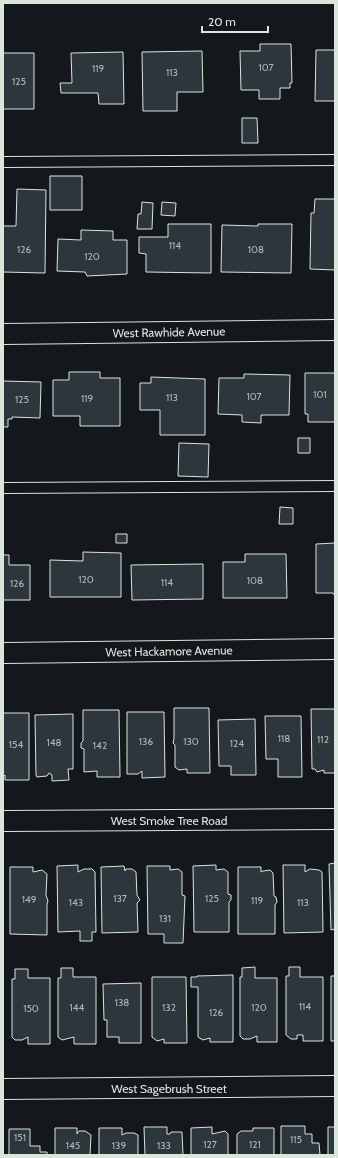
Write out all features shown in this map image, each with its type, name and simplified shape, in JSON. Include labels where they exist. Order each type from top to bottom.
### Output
[{"type":"street","name":"West Rawhide Avenue","points":[[3,334],[335,330]]},
{"type":"street","name":"West Hackamore Avenue","points":[[3,653],[335,650]]},
{"type":"street","name":"West Smoke Tree Road","points":[[3,821],[335,819]]},
{"type":"street","name":"West Sagebrush Street","points":[[3,1089],[335,1086]]},
{"type":"lane","points":[[3,162],[335,160]]},
{"type":"lane","points":[[3,488],[335,486]]},
{"type":"building","points":[[260,44],[291,44],[292,83],[290,83],[290,88],[280,88],[280,99],[259,99],[259,90],[241,90],[240,51],[260,51]]},
{"type":"building","points":[[316,50],[335,50],[335,101],[315,101]]},
{"type":"building","points":[[202,51],[203,92],[177,92],[177,111],[143,111],[142,52]]},
{"type":"building","points":[[123,52],[124,104],[99,104],[98,93],[61,93],[60,83],[72,83],[71,53]]},
{"type":"building","points":[[3,53],[34,53],[34,109],[3,109]]},
{"type":"building","points":[[242,118],[257,118],[258,143],[242,143]]},
{"type":"building","points":[[50,176],[82,176],[82,210],[50,210]]},
{"type":"building","points":[[17,189],[46,190],[45,273],[3,272],[3,226],[16,226]]},
{"type":"building","points":[[315,199],[335,199],[335,270],[310,269],[311,213],[314,213]]},
{"type":"building","points":[[142,202],[153,203],[152,229],[137,229],[138,214],[141,214]]},
{"type":"building","points":[[162,202],[176,203],[175,216],[161,215]]},
{"type":"building","points":[[168,224],[211,224],[211,273],[146,272],[146,254],[139,253],[139,237],[168,237]]},
{"type":"building","points":[[258,224],[292,224],[291,273],[221,272],[222,225],[258,226]]},
{"type":"building","points":[[81,230],[113,231],[113,240],[127,240],[127,274],[87,276],[85,272],[57,271],[58,239],[81,240]]},
{"type":"building","points":[[69,372],[100,372],[100,378],[120,378],[120,426],[80,426],[80,416],[53,416],[53,380],[69,380]]},
{"type":"building","points":[[305,373],[335,373],[335,422],[308,422],[308,414],[305,414]]},
{"type":"building","points":[[244,374],[290,375],[289,415],[261,415],[261,423],[242,422],[242,415],[218,414],[219,378],[244,378]]},
{"type":"building","points":[[151,377],[205,379],[205,435],[160,435],[160,410],[140,410],[140,383],[151,383]]},
{"type":"building","points":[[3,381],[41,382],[40,418],[12,417],[12,419],[8,419],[8,427],[3,427]]},
{"type":"building","points":[[298,438],[310,438],[310,453],[298,453]]},
{"type":"building","points":[[179,443],[209,444],[208,477],[178,476]]},
{"type":"building","points":[[280,507],[293,508],[293,524],[279,524]]},
{"type":"building","points":[[116,534],[127,534],[127,543],[116,543]]},
{"type":"building","points":[[335,543],[335,596],[333,593],[316,593],[316,544]]},
{"type":"building","points":[[83,552],[121,553],[121,597],[50,597],[50,560],[83,561]]},
{"type":"building","points":[[245,554],[286,554],[287,598],[223,598],[223,562],[245,562]]},
{"type":"building","points":[[3,555],[9,555],[9,565],[30,565],[30,600],[3,600]]},
{"type":"building","points":[[203,564],[203,599],[132,600],[131,565]]},
{"type":"building","points":[[174,708],[209,708],[210,773],[187,773],[187,769],[179,770],[175,767],[175,745],[173,743]]},
{"type":"building","points":[[311,709],[335,709],[335,773],[324,773],[324,770],[317,772],[315,769],[312,769]]},
{"type":"building","points":[[83,710],[119,710],[120,777],[97,777],[97,771],[84,772],[84,749],[81,748],[81,743],[83,741]]},
{"type":"building","points":[[127,712],[164,712],[165,777],[142,778],[142,771],[138,774],[127,774]]},
{"type":"building","points":[[3,713],[29,713],[29,780],[5,780],[5,775],[3,777]]},
{"type":"building","points":[[73,714],[73,769],[68,769],[69,780],[52,781],[52,775],[49,773],[47,776],[37,777],[35,715]]},
{"type":"building","points":[[265,716],[301,716],[302,777],[278,777],[278,759],[266,759]]},
{"type":"building","points":[[255,719],[256,775],[231,775],[231,766],[219,766],[218,720]]},
{"type":"building","points":[[335,863],[335,929],[331,930],[329,864]]},
{"type":"building","points":[[78,865],[78,872],[84,869],[92,869],[95,872],[96,932],[92,932],[92,941],[80,941],[80,931],[58,932],[57,866]]},
{"type":"building","points":[[216,865],[216,870],[224,869],[228,872],[228,894],[231,895],[231,900],[229,902],[229,932],[194,932],[193,866]]},
{"type":"building","points":[[283,865],[305,865],[305,872],[310,869],[319,870],[322,872],[323,932],[284,933]]},
{"type":"building","points":[[124,866],[125,871],[126,869],[132,869],[136,872],[137,895],[140,900],[137,903],[138,932],[102,933],[101,867]]},
{"type":"building","points":[[147,866],[170,866],[170,870],[178,869],[182,872],[182,895],[185,896],[183,943],[164,943],[164,934],[148,934]]},
{"type":"building","points":[[10,867],[33,867],[33,872],[42,870],[47,874],[47,935],[10,934]]},
{"type":"building","points":[[238,867],[261,867],[261,872],[270,870],[273,873],[274,896],[276,897],[277,902],[275,905],[275,934],[238,934]]},
{"type":"building","points":[[255,967],[255,978],[277,978],[277,1042],[257,1042],[257,1036],[250,1039],[243,1039],[240,1036],[240,977],[242,977],[242,968]]},
{"type":"building","points":[[289,967],[300,967],[300,977],[323,977],[323,1041],[303,1041],[303,1035],[297,1035],[297,1039],[291,1039],[286,1035],[286,976],[289,976]]},
{"type":"building","points":[[61,968],[73,968],[73,977],[96,977],[96,1044],[74,1044],[74,1037],[62,1040],[58,1037],[58,978],[61,978]]},
{"type":"building","points":[[15,969],[28,969],[28,978],[50,978],[50,1044],[28,1044],[28,1037],[22,1040],[15,1040],[12,1037],[12,979],[15,979]]},
{"type":"building","points":[[233,975],[233,1042],[210,1042],[210,1038],[203,1040],[198,1037],[198,987],[191,987],[191,977]]},
{"type":"building","points":[[331,976],[335,976],[335,1041],[331,1041]]},
{"type":"building","points":[[152,977],[186,977],[187,1043],[164,1043],[164,1039],[157,1041],[152,1037]]},
{"type":"building","points":[[141,983],[141,1043],[119,1043],[119,1037],[107,1037],[107,1020],[104,1020],[103,984]]},
{"type":"building","points":[[281,1126],[305,1126],[305,1134],[312,1134],[312,1143],[319,1143],[320,1155],[281,1155]]},
{"type":"building","points":[[144,1127],[167,1127],[167,1134],[170,1134],[171,1132],[182,1132],[183,1155],[145,1155]]},
{"type":"building","points":[[212,1127],[212,1134],[225,1131],[228,1134],[228,1155],[191,1155],[191,1128]]},
{"type":"building","points":[[328,1127],[335,1127],[335,1155],[328,1155]]},
{"type":"building","points":[[55,1128],[77,1128],[77,1134],[79,1131],[85,1131],[91,1135],[90,1155],[55,1155]]},
{"type":"building","points":[[99,1128],[122,1128],[122,1135],[126,1133],[134,1133],[138,1135],[138,1155],[99,1155]]},
{"type":"building","points":[[253,1128],[274,1128],[274,1155],[237,1155],[237,1134],[241,1131],[253,1131]]},
{"type":"building","points":[[9,1129],[30,1129],[30,1146],[40,1146],[40,1152],[47,1152],[47,1155],[9,1155]]}]
